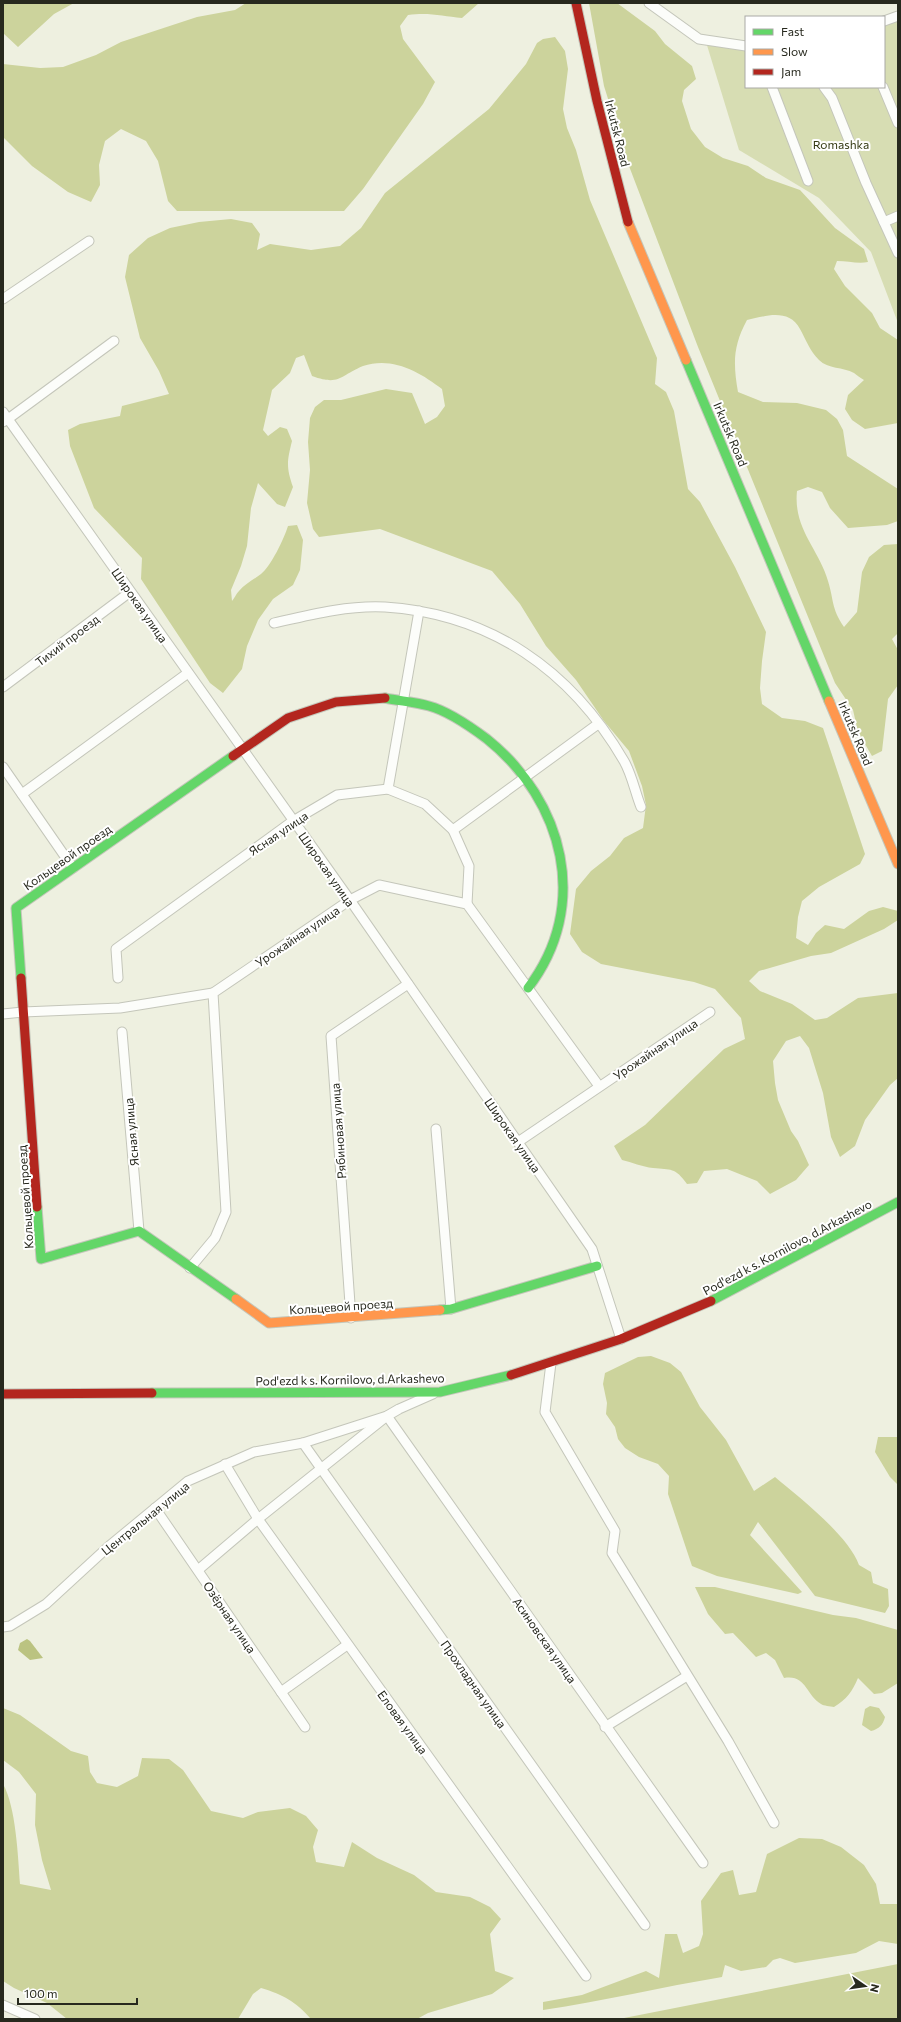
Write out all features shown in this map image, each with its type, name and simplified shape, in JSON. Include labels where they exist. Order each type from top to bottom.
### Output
[{"type":"street","name":"Irkutsk Road","points":[[576,3],[597,101],[628,220],[898,864]]},
{"type":"street","points":[[649,3],[699,40],[745,46]]},
{"type":"street","points":[[885,21],[898,16]]},
{"type":"street","points":[[772,88],[808,181]]},
{"type":"street","points":[[825,88],[832,98],[866,183],[898,253]]},
{"type":"street","points":[[883,88],[898,123]]},
{"type":"street","points":[[884,222],[898,216]]},
{"type":"street","points":[[3,299],[89,240]]},
{"type":"street","points":[[5,418],[114,341]]},
{"type":"street","name":"Широкая улица","points":[[5,418],[350,900],[592,1249],[621,1339]]},
{"type":"street","name":"Тихий проезд","points":[[3,688],[130,592]]},
{"type":"street","points":[[274,623],[315,614],[349,609],[384,607],[419,611],[458,619],[496,635],[532,656],[567,685],[598,724],[624,762],[641,807]]},
{"type":"street","points":[[388,789],[419,611]]},
{"type":"street","points":[[22,794],[188,673]]},
{"type":"street","name":"Кольцевой проезд","points":[[528,988],[541,971],[556,937],[564,895],[560,852],[543,805],[506,755],[471,727],[430,706],[382,698],[336,702],[288,718],[242,748],[16,908],[41,1259],[139,1231],[269,1323],[351,1318],[451,1309],[597,1266]]},
{"type":"street","points":[[453,830],[598,724]]},
{"type":"street","points":[[3,767],[73,868]]},
{"type":"street","name":"Ясная улица","points":[[118,978],[116,949],[293,821],[337,796],[388,789],[425,804],[453,830],[469,866],[466,904]]},
{"type":"street","name":"Урожайная улица","points":[[213,993],[350,900],[379,885],[466,904],[599,1086]]},
{"type":"street","name":"Рябиновая улица","points":[[351,1318],[331,1036],[408,984]]},
{"type":"street","points":[[3,1014],[120,1008],[213,993],[226,1212],[215,1238],[190,1268]]},
{"type":"street","name":"Урожайная улица","points":[[518,1142],[710,1012]]},
{"type":"street","name":"Ясная улица","points":[[122,1032],[139,1231]]},
{"type":"street","points":[[436,1129],[451,1309]]},
{"type":"street","name":"Pod'ezd k s. Kornilovo, d.Arkashevo","points":[[3,1394],[440,1392],[525,1372],[621,1339],[726,1294],[898,1202]]},
{"type":"street","points":[[551,1363],[545,1412],[615,1530],[612,1553],[728,1741],[774,1823]]},
{"type":"street","name":"Центральная улица","points":[[3,1627],[10,1626],[46,1604],[108,1547],[188,1481],[254,1452],[303,1443],[387,1416],[399,1409],[440,1392]]},
{"type":"street","points":[[198,1570],[258,1519],[387,1416]]},
{"type":"street","name":"Асиновская улица","points":[[387,1416],[702,1863]]},
{"type":"street","name":"Прохладная улица","points":[[303,1443],[645,1925]]},
{"type":"street","name":"Еловая улица","points":[[225,1464],[258,1519],[347,1646],[586,1976]]},
{"type":"street","name":"Озёрная улица","points":[[155,1508],[305,1727]]},
{"type":"street","points":[[281,1692],[347,1646]]},
{"type":"street","points":[[606,1727],[688,1676]]},
{"type":"street","points":[[3,2005],[35,2019]]},
{"type":"green space","name":"Romashka","points":[[898,15],[898,323],[871,252],[819,198],[739,150],[706,42],[745,43],[745,88],[885,88],[885,20]]},
{"type":"shaded area","points":[[3,3],[74,3],[54,14],[18,47],[3,33]]},
{"type":"shaded area","points":[[246,3],[479,3],[462,18],[415,14],[408,15],[400,26],[403,39],[435,82],[423,104],[363,189],[344,211],[177,211],[168,201],[158,161],[146,141],[121,129],[105,141],[99,165],[100,185],[91,202],[68,192],[32,166],[3,137],[3,64],[40,68],[63,67],[96,55],[121,42],[197,17],[235,10]]},
{"type":"shaded area","points":[[589,3],[617,3],[655,31],[665,44],[692,66],[696,79],[684,90],[682,101],[691,129],[705,147],[723,158],[748,166],[766,178],[800,190],[835,228],[864,249],[868,262],[860,263],[837,261],[834,269],[845,286],[872,313],[880,328],[898,340],[898,423],[865,429],[852,420],[845,409],[848,395],[864,380],[850,371],[827,365],[819,360],[800,329],[790,318],[776,315],[747,320],[742,329],[735,355],[735,372],[738,392],[763,402],[797,403],[826,410],[837,419],[843,430],[847,456],[898,489],[898,521],[887,525],[848,528],[830,508],[822,492],[808,487],[797,491],[799,517],[824,570],[835,609],[844,627],[857,612],[862,572],[869,557],[884,545],[898,544],[898,633],[892,639],[898,650],[898,685],[888,699],[882,751],[872,756],[858,732],[853,710],[835,683],[698,347],[629,166],[604,86]]},
{"type":"shaded area","points":[[555,37],[565,51],[568,69],[563,109],[567,128],[576,150],[590,200],[657,358],[655,384],[666,392],[674,411],[688,489],[700,502],[735,567],[766,632],[760,688],[762,704],[782,718],[805,721],[823,728],[865,854],[860,864],[819,887],[802,901],[798,917],[796,938],[808,945],[816,933],[825,925],[844,929],[869,911],[883,907],[898,911],[898,920],[884,929],[831,953],[811,956],[759,971],[749,981],[760,991],[792,1004],[815,1020],[827,1018],[858,998],[898,993],[898,1078],[890,1085],[865,1120],[855,1146],[840,1157],[831,1137],[823,1093],[809,1048],[800,1036],[786,1041],[773,1061],[778,1100],[791,1131],[798,1141],[809,1165],[796,1180],[770,1194],[757,1181],[727,1169],[704,1171],[697,1183],[687,1184],[676,1172],[672,1170],[649,1167],[622,1160],[614,1146],[645,1125],[724,1049],[745,1039],[741,1018],[715,989],[694,982],[601,964],[582,952],[570,934],[576,889],[591,871],[610,856],[624,838],[643,828],[646,805],[642,786],[629,751],[604,721],[576,680],[546,646],[520,604],[492,571],[380,529],[319,537],[313,529],[307,503],[310,470],[308,442],[310,418],[315,407],[324,400],[341,400],[386,389],[412,393],[425,424],[437,417],[445,406],[442,389],[405,367],[384,363],[374,363],[363,366],[334,380],[321,379],[312,376],[304,355],[296,358],[290,373],[272,390],[263,430],[268,436],[280,427],[287,429],[292,441],[288,464],[293,487],[285,507],[277,504],[258,483],[251,508],[247,546],[231,590],[232,601],[246,584],[261,574],[269,565],[284,538],[288,526],[297,525],[303,540],[300,570],[293,585],[273,599],[258,620],[247,646],[242,669],[223,693],[210,683],[141,579],[142,558],[94,508],[70,446],[68,430],[80,424],[120,416],[122,406],[169,394],[159,371],[140,338],[125,277],[129,255],[148,238],[170,228],[199,222],[231,219],[252,223],[260,234],[257,250],[270,244],[311,250],[340,246],[361,228],[385,193],[489,109],[526,64],[537,43],[543,39]]},
{"type":"shaded area","points":[[651,1356],[670,1363],[681,1372],[700,1407],[726,1440],[754,1491],[775,1477],[810,1506],[834,1530],[853,1553],[859,1565],[871,1572],[873,1583],[888,1589],[889,1606],[885,1613],[815,1596],[758,1522],[750,1535],[802,1592],[798,1594],[717,1576],[692,1566],[668,1494],[669,1476],[658,1464],[639,1457],[625,1448],[618,1439],[615,1427],[606,1414],[607,1403],[603,1384],[605,1373],[638,1357]]},
{"type":"shaded area","points":[[878,1437],[898,1437],[898,1485],[890,1477],[875,1452]]},
{"type":"shaded area","points":[[695,1587],[715,1587],[833,1615],[856,1618],[898,1630],[898,1683],[882,1693],[874,1694],[858,1678],[849,1695],[839,1704],[834,1707],[822,1705],[797,1679],[784,1678],[775,1660],[766,1653],[756,1657],[733,1633],[725,1634],[708,1614]]},
{"type":"shaded area","points":[[27,1639],[43,1658],[30,1660],[18,1650],[20,1643]]},
{"type":"shaded area","points":[[870,1706],[879,1708],[885,1717],[880,1726],[871,1731],[862,1725],[865,1709]]},
{"type":"shaded area","points":[[3,1708],[20,1715],[71,1751],[88,1756],[90,1772],[97,1783],[117,1787],[138,1776],[142,1758],[169,1759],[183,1770],[211,1811],[243,1818],[258,1812],[290,1808],[306,1816],[318,1830],[313,1847],[316,1862],[344,1867],[352,1842],[377,1858],[414,1875],[436,1892],[470,1897],[490,1907],[501,1919],[490,1934],[495,1971],[514,1978],[492,1994],[428,2013],[417,2019],[311,2019],[289,1999],[261,1988],[253,1994],[238,2019],[67,2019],[47,2003],[14,1988],[3,1981],[3,1784],[14,1818],[20,1884],[51,1890],[42,1860],[35,1825],[36,1794],[19,1772],[3,1760]]},
{"type":"shaded area","points":[[799,1838],[822,1839],[841,1847],[864,1865],[876,1884],[880,1904],[898,1904],[898,1944],[879,1941],[856,1953],[795,1963],[780,1958],[773,1960],[766,1967],[741,1971],[725,1965],[722,1977],[543,2010],[543,2002],[582,1995],[646,1971],[659,1978],[665,1934],[677,1934],[683,1953],[699,1946],[703,1934],[701,1901],[721,1873],[733,1870],[739,1895],[756,1892],[767,1854]]},
{"type":"shaded area","points":[[898,1964],[898,2019],[619,2019]]},
{"type":"traffic: fast","points":[[686,360],[829,701]]},
{"type":"traffic: fast","points":[[385,698],[418,703],[436,708],[474,729],[487,739],[513,764],[535,793],[550,823],[560,856],[563,890],[559,923],[547,956],[528,988]]},
{"type":"traffic: fast","points":[[21,978],[16,908],[233,756]]},
{"type":"traffic: fast","points":[[711,1301],[898,1202]]},
{"type":"traffic: fast","points":[[37,1207],[41,1259],[139,1231],[236,1299]]},
{"type":"traffic: fast","points":[[440,1310],[451,1309],[597,1266]]},
{"type":"traffic: fast","points":[[152,1393],[440,1392],[511,1375]]},
{"type":"traffic: slow","points":[[628,222],[686,360]]},
{"type":"traffic: slow","points":[[829,701],[898,864]]},
{"type":"traffic: slow","points":[[236,1299],[269,1323],[440,1310]]},
{"type":"traffic: jam","points":[[576,3],[597,101],[628,222]]},
{"type":"traffic: jam","points":[[233,756],[288,718],[336,702],[385,698]]},
{"type":"traffic: jam","points":[[21,978],[37,1207]]},
{"type":"traffic: jam","points":[[511,1375],[621,1339],[711,1301]]},
{"type":"traffic: jam","points":[[3,1394],[152,1393]]}]
